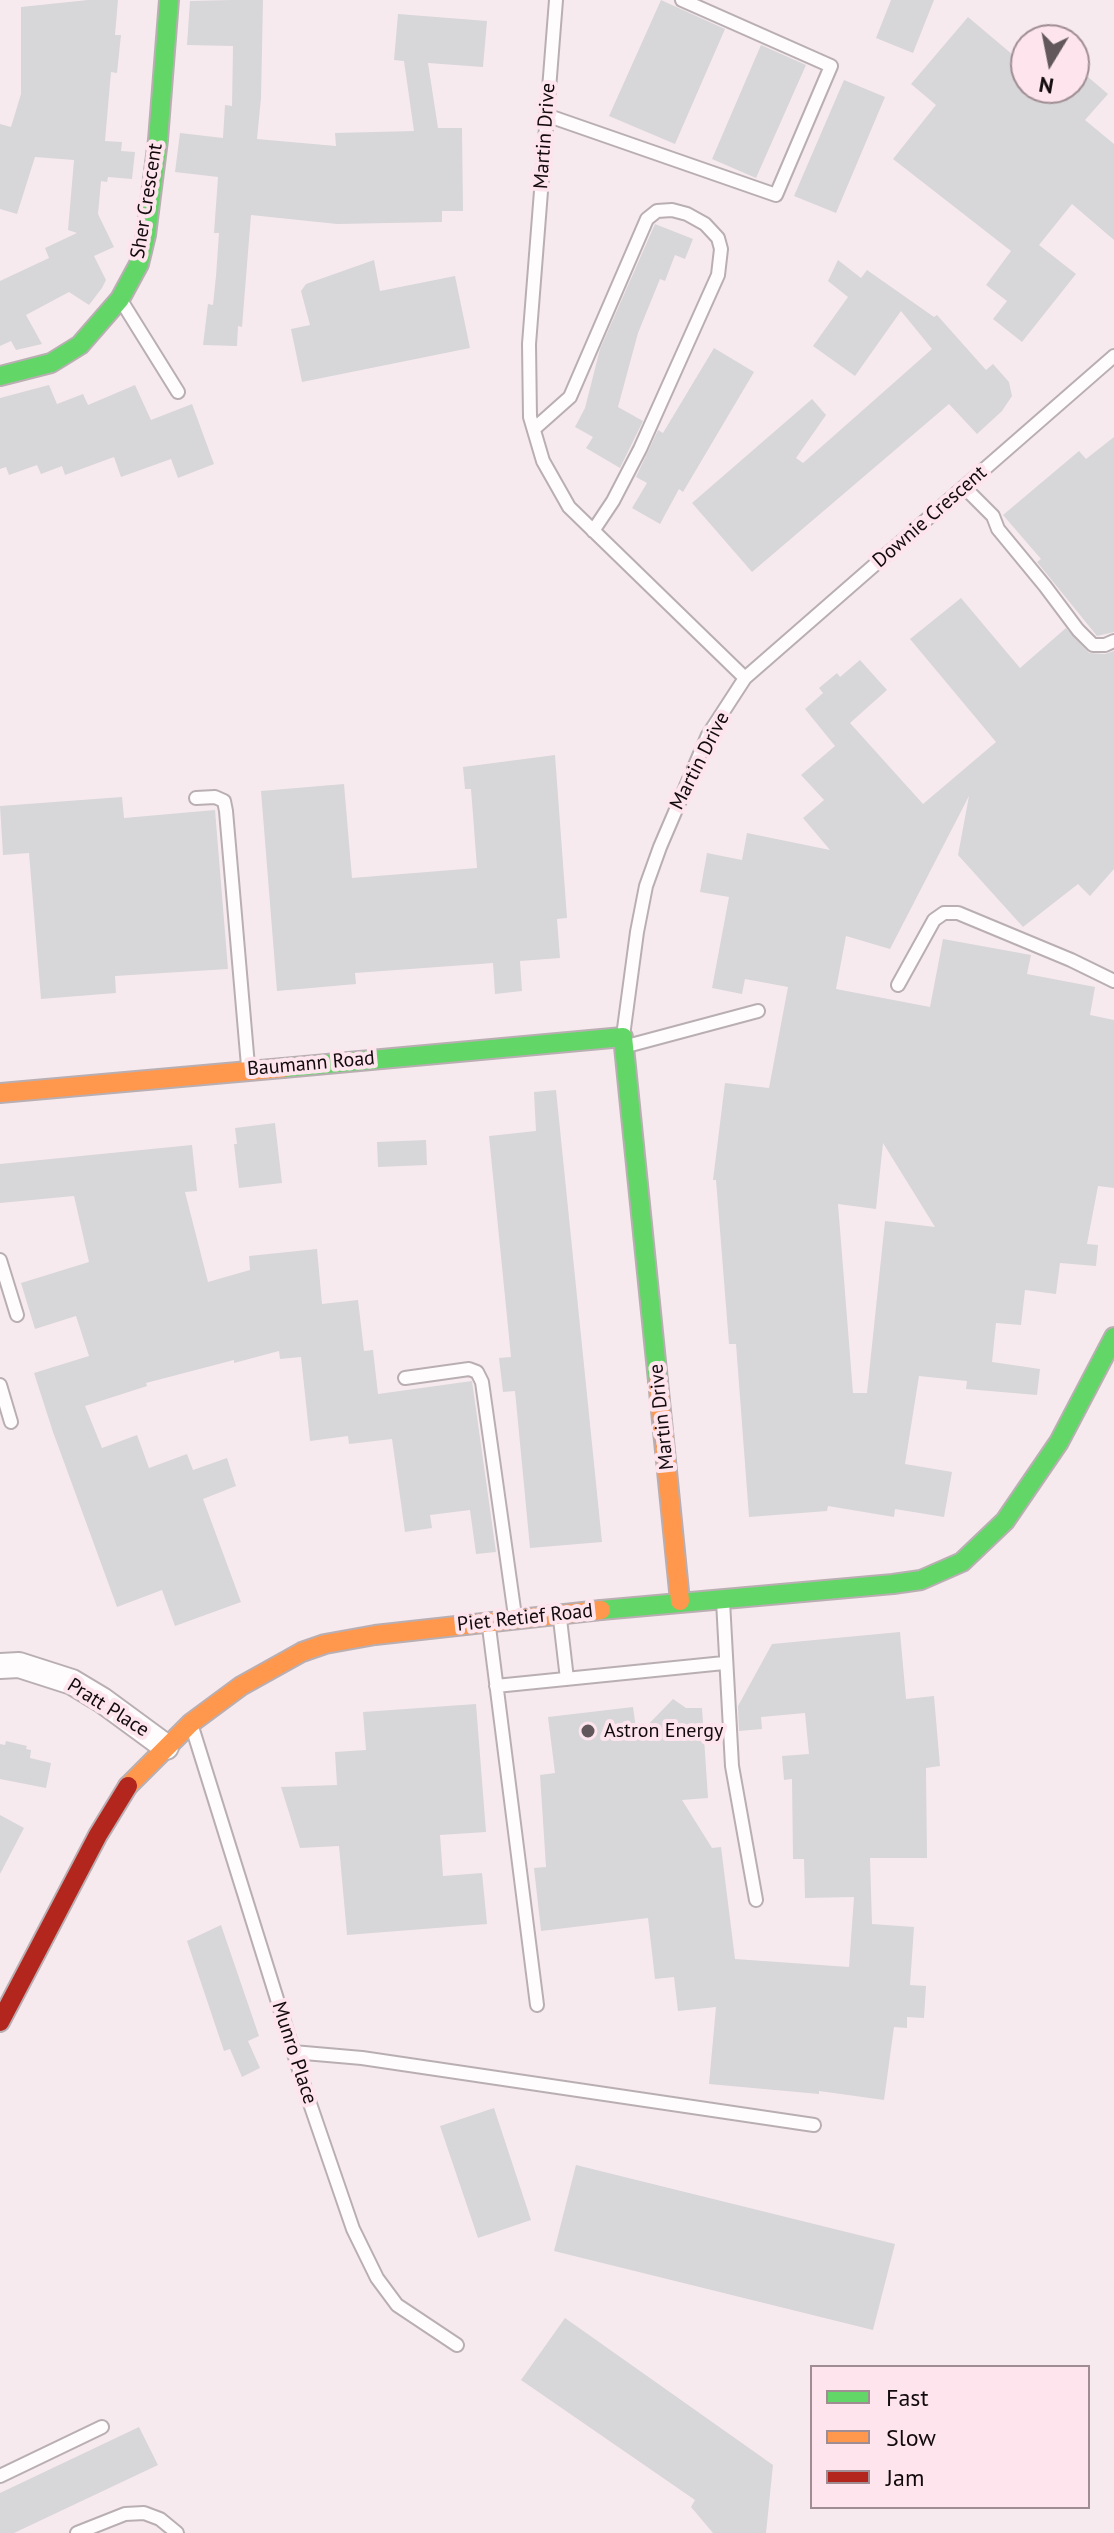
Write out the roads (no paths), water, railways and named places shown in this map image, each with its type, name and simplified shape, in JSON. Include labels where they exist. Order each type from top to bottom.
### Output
[{"type":"street","name":"Sher Crescent","points":[[0,376],[51,363],[70,351],[100,325],[120,299],[139,264],[146,235],[158,140],[169,0]]},
{"type":"street","name":"Baumann Road","points":[[0,1093],[248,1069],[624,1042]]},
{"type":"street","name":"Martin Drive","points":[[624,1042],[680,1601]]},
{"type":"street","name":"Piet Retief Road","points":[[0,2022],[127,1787],[191,1723],[241,1686],[278,1664],[325,1644],[375,1635],[680,1601],[921,1580],[962,1562],[1005,1521],[1041,1472],[1086,1394],[1114,1337]]},
{"type":"street","name":"Pratt Place","points":[[0,1666],[19,1665],[72,1682],[166,1747]]},
{"type":"lane","name":"Martin Drive","points":[[556,0],[529,344],[530,417],[543,461],[569,507],[745,678],[708,735],[646,886],[637,932],[624,1042]]},
{"type":"lane","points":[[546,115],[776,195],[831,66],[682,0]]},
{"type":"lane","points":[[534,429],[570,397],[647,219],[657,211],[672,210],[705,224],[718,238],[721,249],[718,275],[640,449],[613,501],[593,531]]},
{"type":"lane","points":[[120,299],[178,392]]},
{"type":"lane","name":"Downie Crescent","points":[[745,678],[1114,356]]},
{"type":"lane","points":[[964,487],[993,516],[998,529],[1078,630],[1093,645],[1114,641]]},
{"type":"lane","points":[[196,798],[215,797],[224,801],[226,811],[248,1069]]},
{"type":"lane","points":[[898,985],[934,920],[944,913],[958,913],[1114,981]]},
{"type":"lane","points":[[624,1042],[758,1011]]},
{"type":"lane","points":[[0,1260],[17,1315]]},
{"type":"lane","points":[[405,1378],[469,1369],[477,1372],[482,1382],[515,1619]]},
{"type":"lane","points":[[0,1385],[11,1422]]},
{"type":"lane","points":[[723,1598],[724,1663],[732,1766],[756,1900]]},
{"type":"lane","points":[[560,1615],[567,1679]]},
{"type":"lane","points":[[488,1623],[537,2005]]},
{"type":"lane","points":[[496,1686],[724,1663]]},
{"type":"lane","name":"Munro Place","points":[[191,1723],[293,2052],[353,2229],[377,2278],[397,2305],[457,2345]]},
{"type":"lane","points":[[293,2052],[362,2058],[814,2125]]},
{"type":"lane","points":[[0,2476],[102,2427]]},
{"type":"lane","points":[[77,2533],[125,2514],[144,2513],[160,2519],[177,2533]]},
{"type":"place","name":"Astron Energy","points":[[588,1731]]}]
